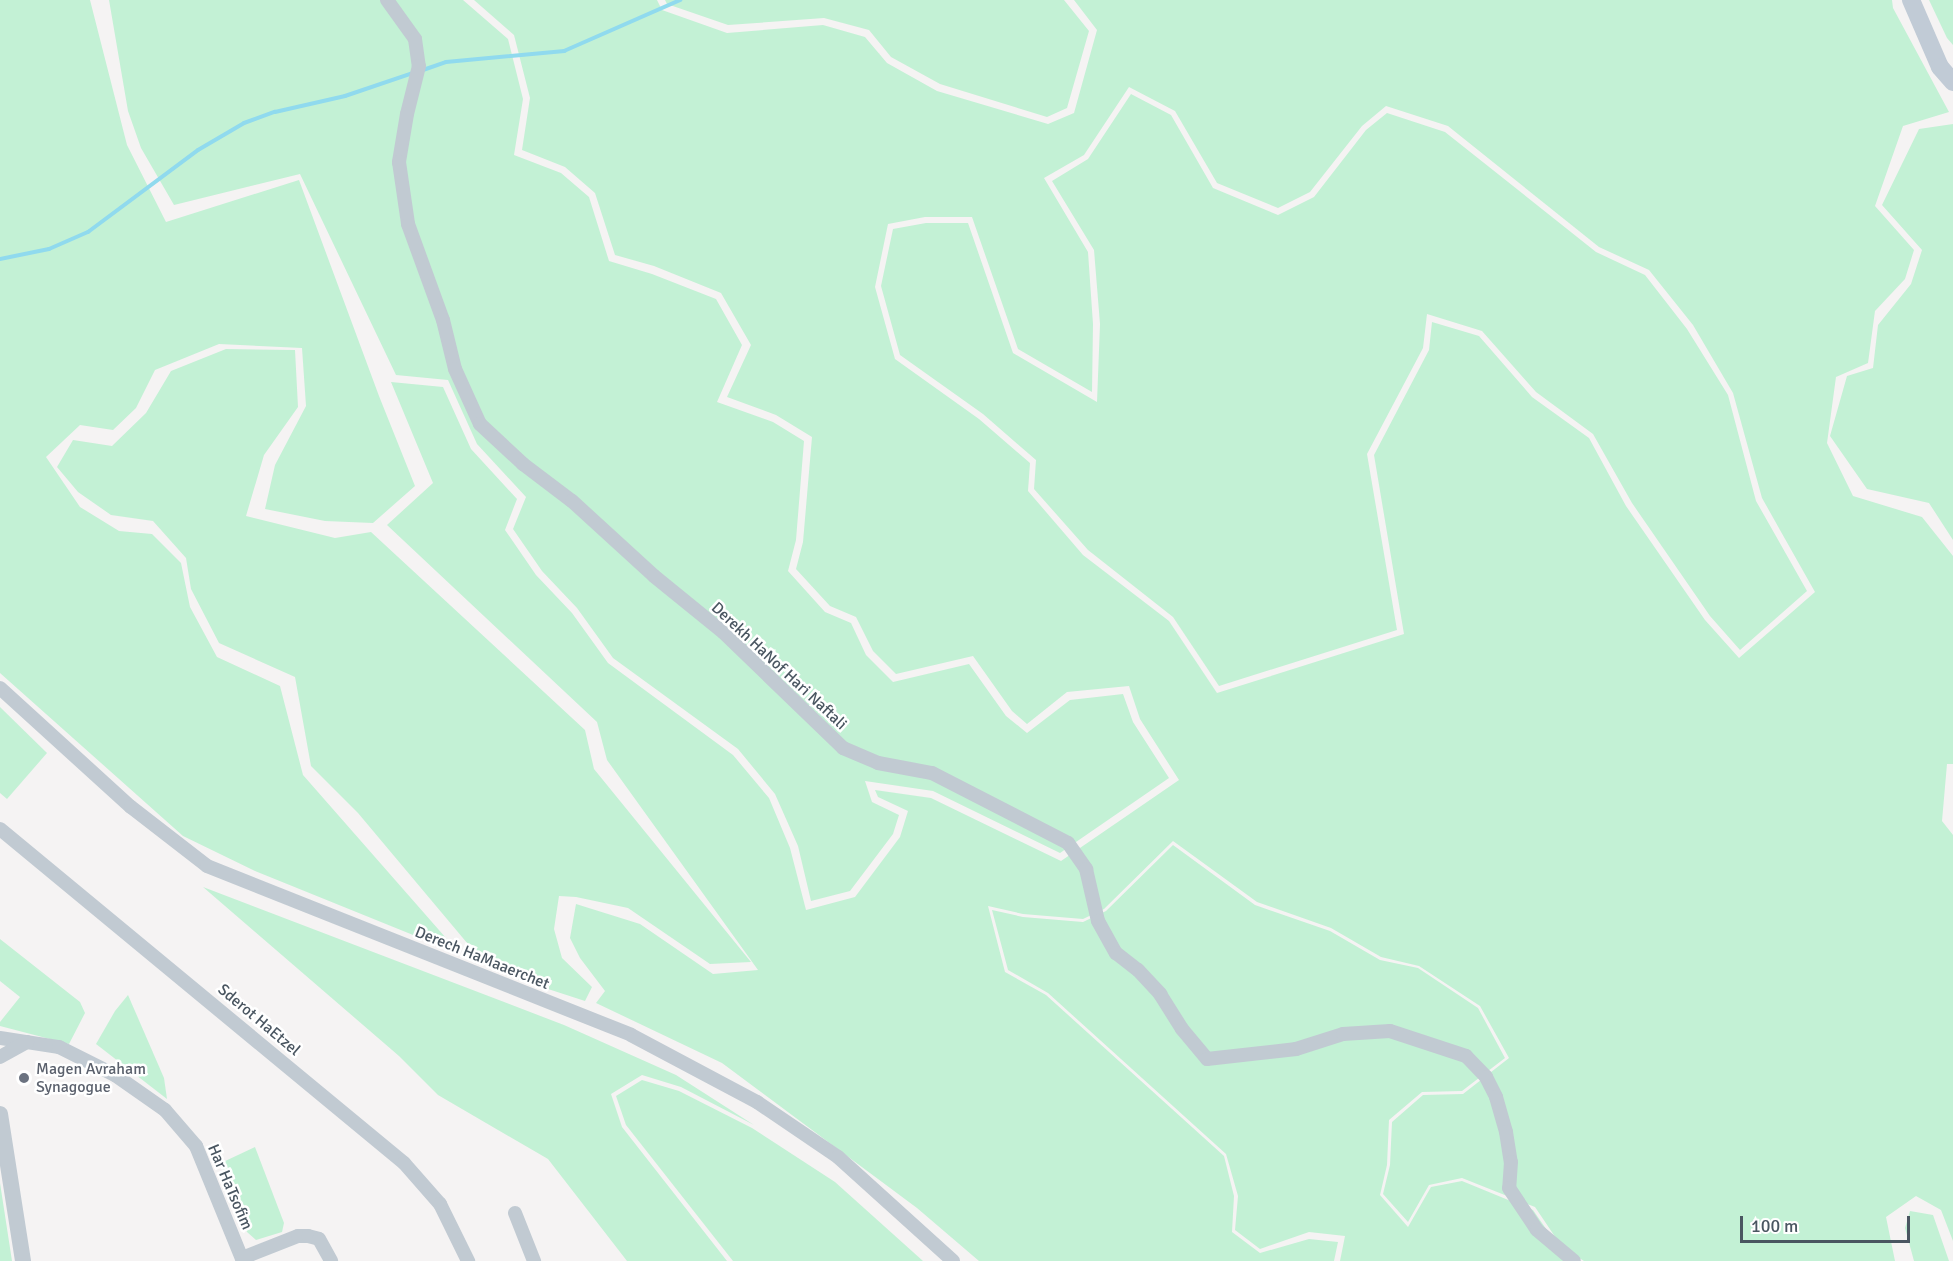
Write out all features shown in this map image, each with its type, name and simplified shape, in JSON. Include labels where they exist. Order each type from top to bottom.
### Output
[{"type":"main road","points":[[1911,0],[1940,67],[1953,82]]},
{"type":"street","name":"Derekh HaNof Hari Naftali","points":[[387,0],[415,39],[419,66],[407,114],[399,162],[408,224],[443,320],[454,369],[480,424],[523,464],[572,501],[654,576],[723,632],[843,748],[878,763],[932,773],[1068,843],[1086,869],[1098,921],[1116,953],[1138,970],[1160,994],[1207,1059],[1296,1049],[1343,1034],[1390,1031],[1466,1056],[1486,1077],[1496,1097],[1506,1131],[1510,1161],[1509,1188],[1537,1230],[1574,1261]]},
{"type":"street","name":"Derech HaMaaerchet","points":[[0,688],[131,807],[207,866],[631,1035],[757,1102],[838,1157],[953,1261]]},
{"type":"street","name":"Sderot HaEtzel","points":[[0,829],[404,1163],[440,1204],[468,1261]]},
{"type":"street","name":"Har HaTsofim","points":[[0,1038],[59,1047],[115,1075],[165,1110],[182,1128],[206,1166],[242,1259]]},
{"type":"street","points":[[0,1057],[18,1045],[29,1042]]},
{"type":"street","points":[[0,1114],[23,1261]]},
{"type":"street","points":[[515,1213],[534,1261]]},
{"type":"street","points":[[242,1259],[298,1236],[308,1236],[319,1239],[331,1261]]},
{"type":"green space","points":[[0,0],[90,0],[127,145],[166,222],[299,180],[415,486],[373,523],[325,521],[265,509],[275,465],[306,406],[302,348],[219,344],[155,370],[136,408],[113,430],[80,425],[46,457],[80,507],[119,531],[152,534],[181,563],[190,607],[217,657],[280,686],[303,775],[460,954],[255,871],[183,836],[0,673]]},
{"type":"green space","points":[[109,0],[463,0],[508,39],[523,99],[514,155],[561,173],[589,197],[609,261],[652,274],[716,299],[742,345],[717,402],[773,422],[804,441],[796,540],[788,571],[825,612],[851,623],[866,655],[893,682],[969,664],[1006,716],[1027,733],[1070,700],[1123,694],[1133,722],[1169,778],[1060,853],[933,791],[865,781],[872,802],[899,815],[893,834],[850,891],[811,901],[798,846],[775,794],[738,749],[613,658],[577,608],[542,571],[513,529],[526,497],[477,444],[448,380],[396,375],[300,174],[174,205],[141,148],[128,111]]},
{"type":"green space","points":[[474,0],[657,0],[662,10],[727,33],[823,25],[865,37],[887,63],[937,91],[1048,124],[1074,113],[1097,30],[1074,0],[1892,0],[1893,8],[1949,112],[1903,126],[1875,206],[1914,250],[1905,279],[1875,311],[1868,363],[1836,377],[1827,443],[1853,496],[1922,517],[1953,556],[1953,764],[1947,764],[1942,821],[1953,835],[1953,1241],[1941,1210],[1916,1196],[1886,1217],[1895,1261],[1584,1261],[1562,1247],[1535,1207],[1462,1178],[1429,1185],[1408,1222],[1383,1194],[1390,1165],[1392,1122],[1423,1095],[1463,1094],[1509,1058],[1480,1006],[1419,966],[1381,957],[1331,928],[1257,902],[1173,841],[1104,909],[1083,919],[1023,914],[988,906],[1005,972],[1046,995],[1224,1156],[1234,1196],[1232,1232],[1260,1253],[1309,1239],[1338,1242],[1334,1261],[979,1261],[917,1208],[722,1063],[596,1003],[605,991],[580,958],[570,938],[576,904],[640,924],[713,974],[758,970],[607,760],[597,722],[387,525],[433,483],[391,382],[443,387],[471,449],[517,499],[505,530],[536,575],[572,613],[608,663],[733,755],[769,798],[790,848],[806,910],[855,897],[900,837],[908,811],[878,797],[875,790],[931,798],[1061,861],[1179,780],[1140,719],[1129,686],[1067,692],[1027,724],[1012,711],[973,656],[896,674],[873,651],[856,617],[830,606],[796,569],[803,542],[812,437],[776,415],[727,397],[751,345],[721,293],[654,266],[615,255],[595,193],[565,167],[522,150],[530,98],[514,35]],"holes":[[[1129,87],[1175,111],[1217,183],[1278,208],[1310,192],[1362,126],[1386,106],[1448,126],[1599,247],[1649,270],[1693,325],[1733,393],[1762,498],[1815,592],[1739,658],[1705,620],[1626,506],[1589,438],[1532,397],[1479,336],[1432,322],[1429,350],[1374,455],[1404,634],[1217,693],[1169,621],[1083,555],[1028,491],[1030,463],[979,419],[895,359],[875,287],[888,224],[925,217],[972,217],[1018,349],[1092,392],[1093,324],[1088,252],[1044,178],[1084,155]]]},
{"type":"green space","points":[[665,0],[1064,0],[1089,31],[1067,108],[1047,117],[940,84],[891,57],[869,30],[824,18],[728,25],[667,4]]},
{"type":"green space","points":[[1929,0],[1953,0],[1953,45],[1947,38]]},
{"type":"green space","points":[[1131,94],[1171,115],[1213,188],[1278,215],[1314,197],[1366,130],[1387,113],[1445,132],[1596,252],[1645,275],[1687,329],[1728,395],[1756,501],[1807,591],[1740,650],[1710,616],[1632,503],[1593,434],[1536,392],[1482,331],[1427,314],[1423,348],[1367,454],[1397,630],[1219,686],[1173,617],[1088,550],[1034,489],[1036,460],[983,414],[900,355],[881,286],[893,229],[926,223],[968,223],[1013,353],[1097,402],[1100,324],[1094,250],[1052,181],[1088,159]]},
{"type":"green space","points":[[1953,124],[1953,540],[1929,503],[1867,489],[1830,436],[1847,376],[1873,368],[1878,325],[1911,284],[1922,250],[1882,205],[1919,129]]},
{"type":"green space","points":[[226,349],[295,350],[298,407],[264,455],[246,516],[335,538],[371,532],[585,730],[594,769],[751,962],[710,964],[628,908],[576,897],[559,896],[554,929],[562,958],[592,987],[585,1001],[508,976],[478,956],[358,813],[311,766],[295,677],[219,643],[191,589],[186,558],[153,521],[111,515],[78,492],[57,467],[73,440],[112,446],[146,413],[171,371]]},
{"type":"green space","points":[[0,707],[47,753],[7,799],[0,793]]},
{"type":"green space","points":[[1173,845],[1255,905],[1330,931],[1380,960],[1418,968],[1478,1008],[1505,1058],[1462,1091],[1422,1092],[1389,1120],[1387,1165],[1380,1195],[1408,1227],[1431,1187],[1462,1181],[1533,1210],[1560,1249],[1579,1261],[1340,1261],[1345,1236],[1309,1232],[1260,1249],[1235,1230],[1238,1196],[1226,1154],[1048,993],[1008,970],[992,910],[1023,917],[1083,922],[1106,911]]},
{"type":"green space","points":[[203,887],[564,1025],[676,1075],[754,1125],[681,1087],[642,1075],[611,1094],[622,1127],[727,1261],[627,1261],[548,1159],[438,1095],[399,1056]]},
{"type":"green space","points":[[0,939],[80,1002],[85,1013],[69,1044],[0,1026],[0,1022],[20,997],[0,981]]},
{"type":"green space","points":[[128,995],[164,1078],[167,1099],[96,1044],[115,1011]]},
{"type":"green space","points":[[642,1080],[679,1091],[752,1128],[835,1182],[923,1261],[733,1261],[626,1125],[616,1096]]},
{"type":"green space","points":[[255,1147],[284,1223],[282,1232],[256,1240],[247,1232],[221,1163]]},
{"type":"green space","points":[[0,1183],[12,1261],[0,1261]]},
{"type":"green space","points":[[1910,1211],[1933,1215],[1949,1261],[1914,1261],[1905,1228]]},
{"type":"waterway","points":[[423,70],[446,62],[564,51],[680,0]]},
{"type":"waterway","points":[[0,259],[49,249],[88,232],[198,150],[244,123],[275,112],[345,96],[413,73]]},
{"type":"place","name":"Magen Avraham Synagogue","points":[[24,1078]]}]
